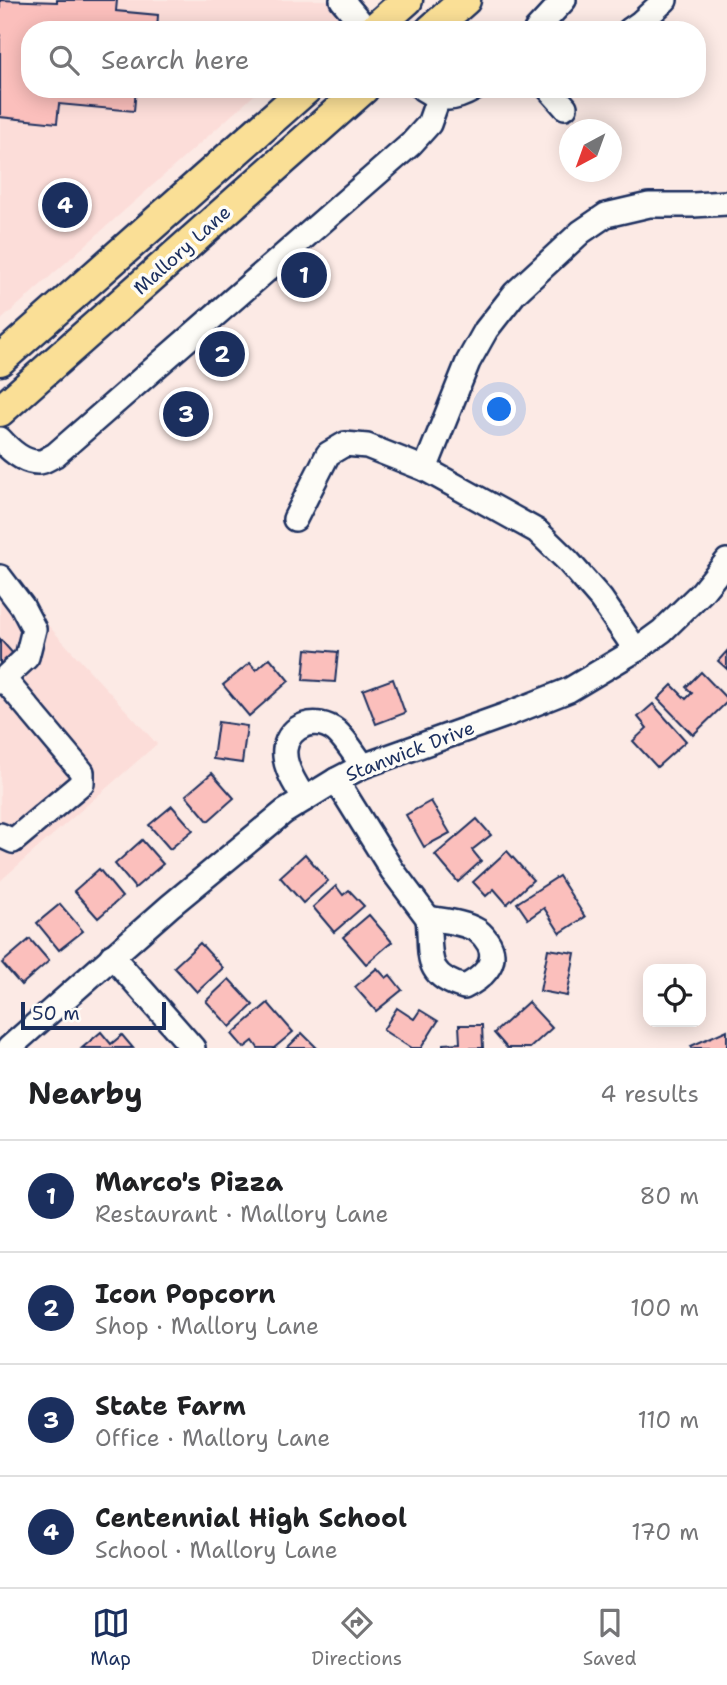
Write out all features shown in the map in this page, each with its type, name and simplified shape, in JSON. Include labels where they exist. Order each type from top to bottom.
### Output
[{"type":"main road","points":[[383,21],[407,0]]},
{"type":"main road","points":[[441,21],[465,0]]},
{"type":"main road","name":"Mallory Lane","points":[[0,360],[296,98]]},
{"type":"main road","name":"Mallory Lane","points":[[0,411],[353,98]]},
{"type":"street","points":[[342,0],[360,21]]},
{"type":"street","points":[[551,21],[564,0]]},
{"type":"street","points":[[642,21],[665,0]]},
{"type":"street","points":[[0,439],[25,459],[41,462],[55,455],[411,144],[429,124],[431,98]]},
{"type":"street","points":[[557,98],[565,107]]},
{"type":"street","points":[[425,469],[468,362],[486,330],[515,293],[580,232],[606,215],[649,205],[727,203]]},
{"type":"street","points":[[295,519],[328,454],[345,444],[367,446],[425,469],[537,531],[601,599],[636,650]]},
{"type":"street","name":"Stanwick Drive","points":[[9,1048],[112,956],[284,812],[363,766],[569,690],[636,650],[662,631],[702,592],[727,561]]},
{"type":"street","points":[[0,577],[22,606],[34,629],[27,657],[2,680],[82,772],[82,783],[13,841],[0,835]]},
{"type":"street","points":[[306,799],[293,778],[285,757],[289,737],[303,725],[313,722],[336,732],[363,766]]},
{"type":"street","points":[[336,780],[392,870],[428,918]]},
{"type":"street","points":[[112,956],[193,1048]]},
{"type":"shaded area","points":[[0,0],[362,0],[338,21],[21,21],[21,98],[251,98],[0,321]]},
{"type":"shaded area","points":[[0,573],[157,744],[0,881]]},
{"type":"building","points":[[0,0],[117,0],[116,11],[158,15],[158,21],[21,21],[21,98],[135,98],[134,111],[59,104],[57,123],[0,117]]},
{"type":"building","points":[[0,639],[15,656],[0,669]]},
{"type":"building","points":[[306,649],[338,652],[335,682],[303,680]]},
{"type":"building","points":[[727,651],[727,669],[718,661]]},
{"type":"building","points":[[270,658],[289,681],[249,716],[223,685],[250,663],[256,670]]},
{"type":"building","points":[[701,672],[727,702],[693,735],[658,699],[672,685],[686,699],[692,693],[686,687]]},
{"type":"building","points":[[393,679],[405,713],[376,724],[363,690]]},
{"type":"building","points":[[653,704],[686,741],[657,767],[633,741],[647,728],[638,717]]},
{"type":"building","points":[[218,722],[247,726],[242,763],[213,759]]},
{"type":"building","points":[[212,773],[234,798],[208,821],[186,795]]},
{"type":"building","points":[[431,801],[450,833],[424,847],[406,815]]},
{"type":"building","points":[[172,806],[193,830],[170,849],[149,825]]},
{"type":"building","points":[[477,819],[491,835],[472,850],[481,861],[458,882],[435,855]]},
{"type":"building","points":[[142,840],[163,864],[135,888],[115,864]]},
{"type":"building","points":[[507,851],[533,880],[507,904],[494,889],[486,896],[473,882]]},
{"type":"building","points":[[305,854],[328,881],[303,903],[280,877]]},
{"type":"building","points":[[99,869],[122,897],[98,918],[74,891]]},
{"type":"building","points":[[559,876],[585,917],[560,933],[544,908],[528,919],[517,903]]},
{"type":"building","points":[[336,886],[343,895],[349,890],[364,906],[334,932],[313,907]]},
{"type":"building","points":[[60,904],[83,931],[59,950],[37,923]]},
{"type":"building","points":[[369,915],[392,942],[366,964],[343,937]]},
{"type":"building","points":[[30,939],[49,961],[21,985],[2,963]]},
{"type":"building","points":[[200,943],[223,968],[197,992],[174,967]]},
{"type":"building","points":[[548,949],[575,953],[567,996],[540,991]]},
{"type":"building","points":[[377,968],[386,978],[390,975],[402,990],[376,1011],[355,987]]},
{"type":"building","points":[[229,979],[253,1005],[230,1027],[206,1001]]},
{"type":"building","points":[[528,1002],[552,1028],[530,1048],[507,1048],[494,1033]]},
{"type":"building","points":[[268,1003],[293,1032],[274,1048],[258,1048],[253,1041],[244,1048],[232,1034]]},
{"type":"building","points":[[397,1008],[414,1019],[420,1010],[438,1021],[421,1048],[411,1048],[383,1030]]},
{"type":"building","points":[[459,1025],[482,1025],[483,1048],[443,1048],[443,1044],[460,1043]]},
{"type":"building","points":[[727,1030],[727,1048],[691,1046]]},
{"type":"building","points":[[101,1032],[111,1044],[122,1035],[133,1048],[82,1048]]},
{"type":"building","points":[[302,1033],[317,1048],[287,1048]]},
{"type":"place","name":"Centennial High School","points":[[65,205]]},
{"type":"place","name":"Marco's Pizza","points":[[304,275]]},
{"type":"place","name":"Icon Popcorn","points":[[222,354]]},
{"type":"place","name":"State Farm","points":[[186,414]]}]
